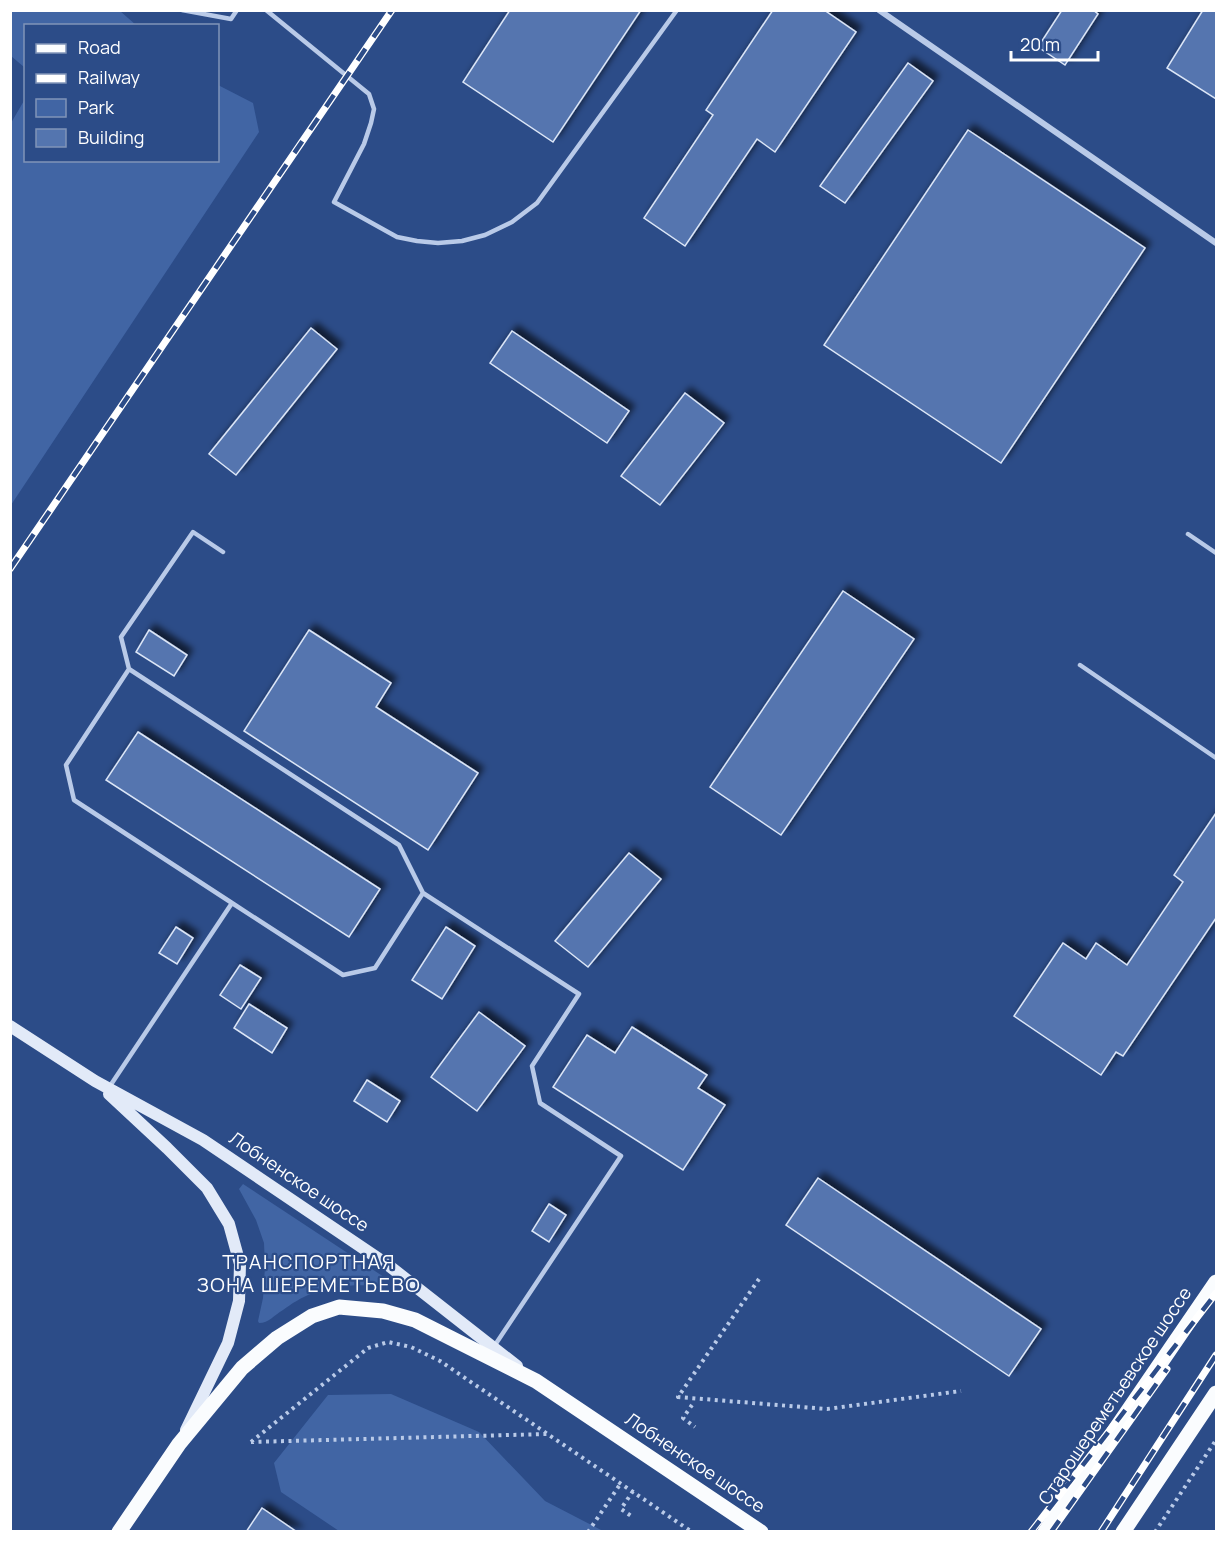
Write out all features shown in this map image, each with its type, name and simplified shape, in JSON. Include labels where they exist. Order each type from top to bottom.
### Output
[{"type":"main road","name":"Лобненское шоссе","points":[[10,1026],[95,1081],[203,1140],[388,1265],[536,1381],[761,1532]]},
{"type":"main road","points":[[95,1081],[207,1188],[229,1224],[240,1264],[239,1301],[228,1343],[179,1444]]},
{"type":"main road","name":"Старошереметьевское шоссе","points":[[1046,1532],[1216,1282]]},
{"type":"main road","points":[[119,1532],[179,1444],[242,1368],[278,1338],[312,1316],[339,1307],[383,1311],[415,1320],[536,1381]]},
{"type":"main road","points":[[1123,1532],[1216,1393]]},
{"type":"street","points":[[879,10],[1216,243]]},
{"type":"lane","points":[[182,10],[231,19],[237,10]]},
{"type":"lane","points":[[266,10],[369,94],[374,109],[364,144],[334,202],[397,237],[438,243],[462,241],[485,235],[512,222],[537,203],[677,10]]},
{"type":"lane","points":[[223,552],[194,532],[121,637],[129,669],[399,844],[423,893],[579,994],[532,1066],[540,1102],[621,1156],[494,1348]]},
{"type":"lane","points":[[1188,534],[1216,553]]},
{"type":"lane","points":[[1080,665],[1216,758]]},
{"type":"lane","points":[[129,669],[66,765],[74,800],[343,975],[375,968],[423,893]]},
{"type":"lane","points":[[108,1088],[232,903]]},
{"type":"path","points":[[759,1280],[678,1397],[827,1409],[961,1391]]},
{"type":"path","points":[[547,1434],[251,1442],[368,1348],[388,1342],[411,1347],[440,1361],[692,1532]]},
{"type":"path","points":[[692,1406],[683,1418],[695,1427]]},
{"type":"path","points":[[1155,1532],[1216,1440]]},
{"type":"path","points":[[588,1532],[621,1483]]},
{"type":"path","points":[[633,1491],[621,1509],[634,1518]]},
{"type":"green space","points":[[10,11],[120,11],[135,24],[24,24],[24,67],[11,56]]},
{"type":"green space","points":[[219,86],[253,103],[259,132],[11,505],[11,123],[24,101],[24,162],[219,162]]},
{"type":"green space","points":[[243,1184],[384,1277],[383,1284],[380,1286],[346,1286],[320,1291],[300,1299],[269,1320],[259,1323],[265,1267],[264,1243],[256,1220],[239,1189]]},
{"type":"green space","points":[[391,1394],[479,1432],[545,1501],[603,1531],[339,1531],[281,1492],[274,1463],[328,1395]]},
{"type":"building","points":[[510,10],[641,10],[553,142],[463,82]]},
{"type":"building","points":[[773,10],[824,10],[856,32],[775,152],[757,139],[685,246],[644,218],[713,115],[706,110]]},
{"type":"building","points":[[1062,10],[1093,10],[1098,14],[1065,65],[1038,47]]},
{"type":"building","points":[[1203,10],[1216,10],[1216,99],[1167,68]]},
{"type":"building","points":[[908,63],[933,81],[845,203],[820,186]]},
{"type":"building","points":[[968,130],[1145,248],[1001,463],[824,345]]},
{"type":"building","points":[[311,328],[337,349],[236,475],[209,454]]},
{"type":"building","points":[[512,331],[629,411],[607,443],[490,363]]},
{"type":"building","points":[[685,393],[724,423],[660,505],[621,476]]},
{"type":"building","points":[[843,591],[914,639],[781,835],[710,787]]},
{"type":"building","points":[[149,630],[187,655],[174,676],[136,652]]},
{"type":"building","points":[[309,630],[391,683],[376,707],[478,773],[428,850],[244,731]]},
{"type":"building","points":[[138,732],[380,889],[349,937],[106,780]]},
{"type":"building","points":[[1216,813],[1216,918],[1123,1056],[1116,1052],[1101,1075],[1014,1016],[1063,943],[1086,959],[1096,943],[1127,965],[1183,882],[1174,875]]},
{"type":"building","points":[[629,853],[661,879],[588,967],[555,941]]},
{"type":"building","points":[[176,927],[193,938],[177,964],[159,953]]},
{"type":"building","points":[[446,927],[475,946],[442,999],[412,980]]},
{"type":"building","points":[[240,965],[261,978],[241,1009],[220,995]]},
{"type":"building","points":[[249,1004],[287,1028],[272,1053],[234,1028]]},
{"type":"building","points":[[479,1012],[525,1046],[477,1111],[431,1077]]},
{"type":"building","points":[[632,1027],[707,1075],[698,1088],[725,1105],[683,1170],[553,1087],[587,1035],[615,1053]]},
{"type":"building","points":[[367,1080],[400,1101],[387,1122],[354,1101]]},
{"type":"building","points":[[818,1178],[1041,1329],[1009,1376],[786,1225]]},
{"type":"building","points":[[549,1204],[566,1215],[549,1242],[532,1231]]},
{"type":"building","points":[[262,1508],[297,1532],[246,1532]]},
{"type":"railway","points":[[10,569],[392,10]]},
{"type":"railway","points":[[1031,1532],[1216,1293]]},
{"type":"railway","points":[[1101,1532],[1216,1355]]},
{"type":"railway","points":[[1051,1532],[1167,1369]]},
{"type":"district","name":"ТРАНСПОРТНАЯ ЗОНА ШЕРЕМЕТЬЕВО","points":[[309,1274]]}]
